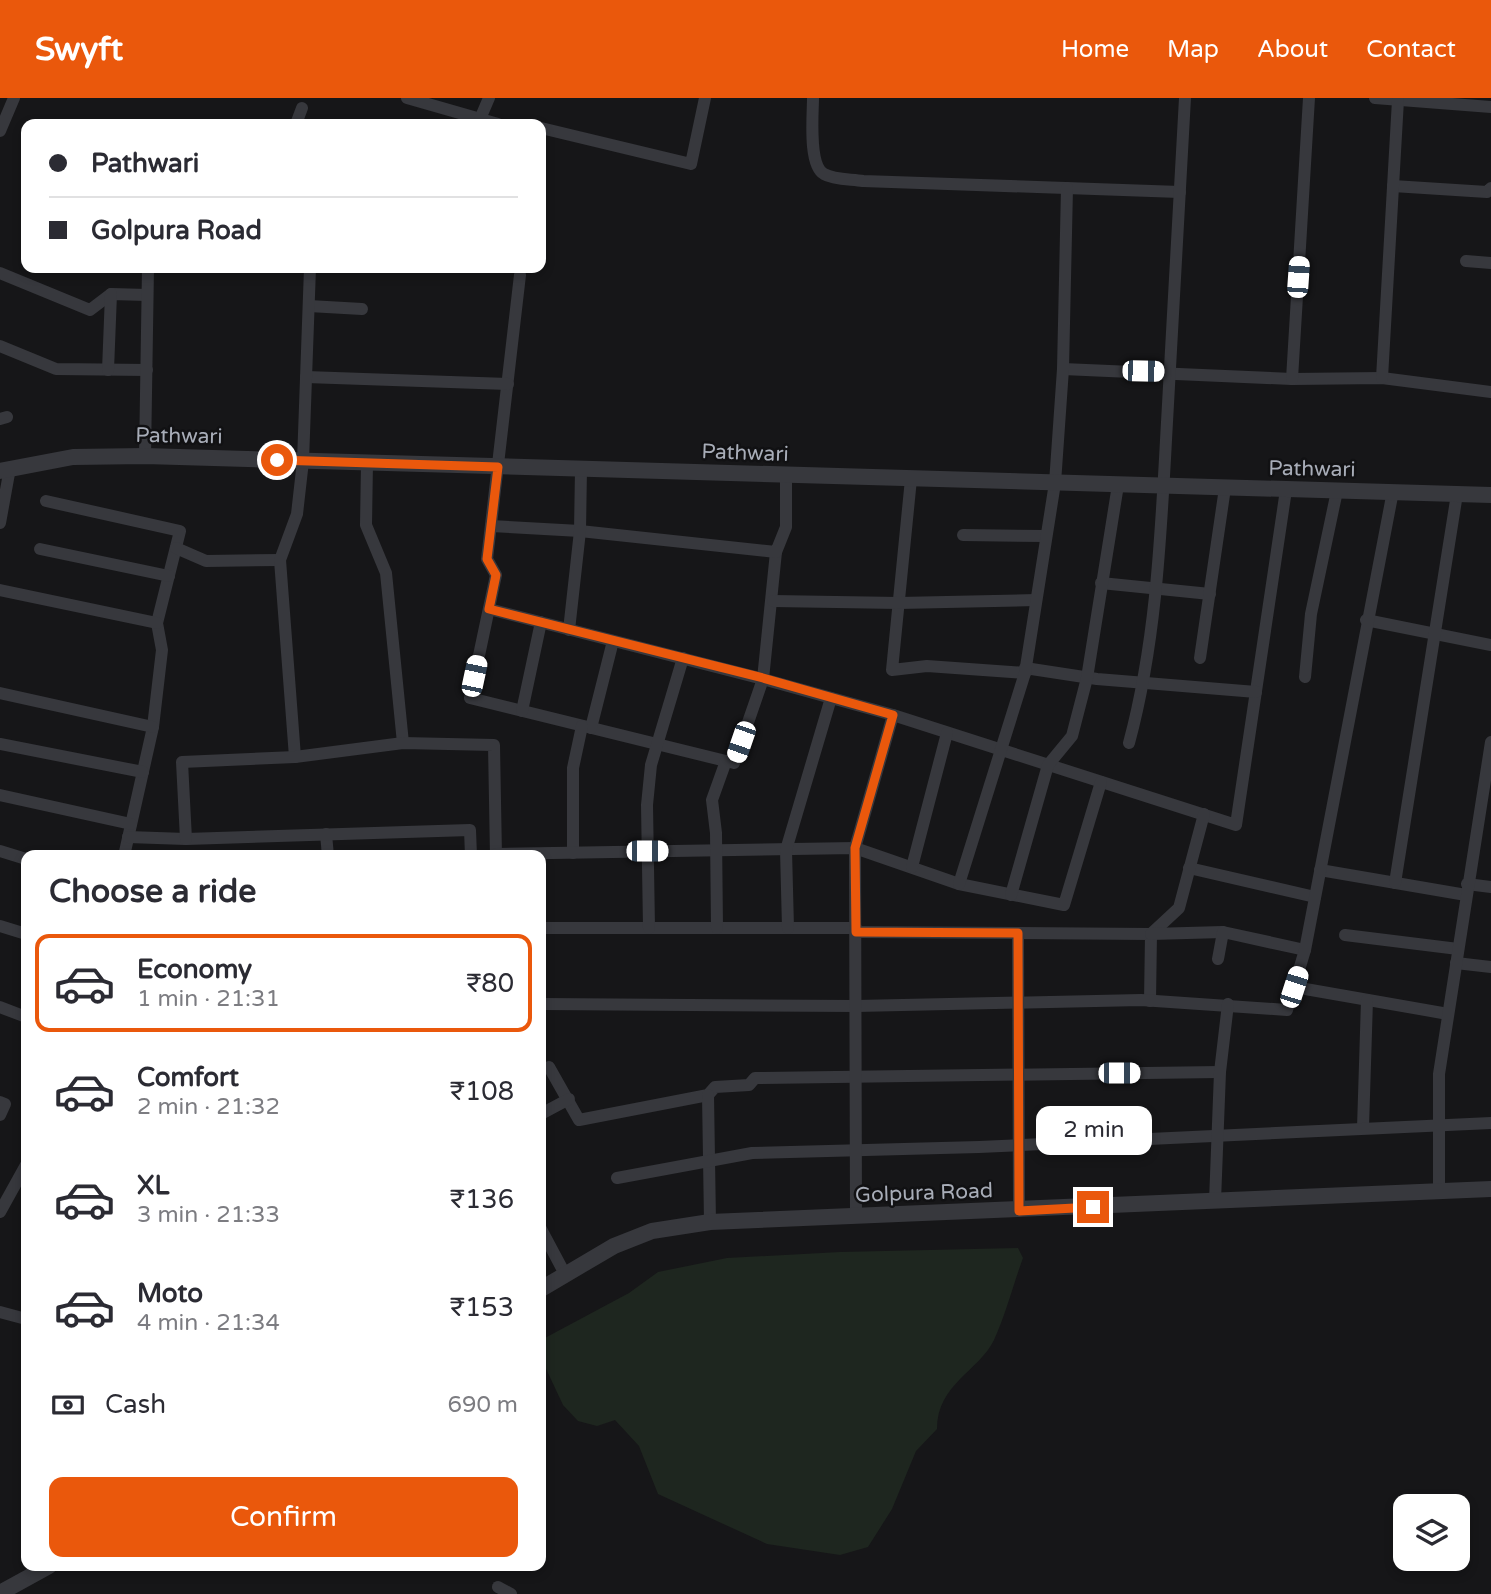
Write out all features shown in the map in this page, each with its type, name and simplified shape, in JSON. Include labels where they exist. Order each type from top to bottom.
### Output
[{"type":"street","points":[[0,131],[14,98]]},
{"type":"street","points":[[407,98],[480,119],[489,98]]},
{"type":"street","points":[[546,129],[691,164],[705,98]]},
{"type":"street","points":[[813,98],[813,152],[818,168],[825,175],[863,181],[1180,192]]},
{"type":"street","points":[[1129,743],[1145,683],[1164,486],[1185,98]]},
{"type":"street","points":[[1292,379],[1309,98]]},
{"type":"street","points":[[1375,98],[1491,107]]},
{"type":"street","points":[[1382,378],[1398,100]]},
{"type":"street","points":[[298,119],[302,108]]},
{"type":"street","points":[[1393,186],[1487,192],[1491,188]]},
{"type":"street","points":[[959,884],[1025,670],[1055,483],[1063,369],[1067,188]]},
{"type":"street","points":[[1466,261],[1491,263]]},
{"type":"street","points":[[0,273],[90,310],[111,295],[147,295]]},
{"type":"street","points":[[145,456],[148,273]]},
{"type":"street","points":[[295,757],[280,560],[297,514],[303,461],[310,273]]},
{"type":"street","points":[[520,275],[487,559],[496,575],[470,698],[734,763],[763,678],[776,552],[786,527],[786,475]]},
{"type":"street","points":[[108,370],[111,295]]},
{"type":"street","points":[[309,306],[362,309]]},
{"type":"street","points":[[0,346],[56,369],[146,370]]},
{"type":"street","points":[[1063,369],[1292,379],[1382,378],[1491,392]]},
{"type":"street","points":[[306,377],[508,384]]},
{"type":"street","name":"Pathwari","points":[[5,470],[73,457],[145,456],[1491,495]]},
{"type":"street","points":[[367,463],[366,525],[386,573],[403,743]]},
{"type":"street","points":[[569,629],[580,531],[581,469]]},
{"type":"street","points":[[0,523],[5,470]]},
{"type":"street","points":[[911,479],[892,670],[927,666],[1025,670],[1256,692]]},
{"type":"street","points":[[1011,895],[1048,765],[1072,736],[1087,678],[1118,485]]},
{"type":"street","points":[[1200,658],[1224,488]]},
{"type":"street","points":[[489,609],[763,678],[893,715],[1237,825],[1286,489]]},
{"type":"street","points":[[1305,677],[1311,614],[1337,491]]},
{"type":"street","points":[[546,1004],[856,1006],[1150,1001],[1228,1004],[1287,1010],[1306,950],[1366,620],[1393,491]]},
{"type":"street","points":[[1395,883],[1457,494]]},
{"type":"street","points":[[46,501],[180,531],[157,623],[162,650],[153,727],[125,850]]},
{"type":"street","points":[[491,526],[580,531],[776,552]]},
{"type":"street","points":[[963,535],[1046,536]]},
{"type":"street","points":[[176,548],[206,561],[280,560]]},
{"type":"street","points":[[40,549],[169,576]]},
{"type":"street","points":[[1101,583],[1210,594]]},
{"type":"street","points":[[0,590],[157,623]]},
{"type":"street","points":[[773,601],[899,603],[1036,600]]},
{"type":"street","points":[[1366,620],[1491,645]]},
{"type":"street","points":[[522,711],[541,622]]},
{"type":"street","points":[[573,853],[573,768],[613,641]]},
{"type":"street","points":[[649,928],[646,805],[651,765],[659,745],[682,658]]},
{"type":"street","points":[[0,692],[153,727]]},
{"type":"street","points":[[788,928],[786,850],[831,698]]},
{"type":"street","points":[[856,1217],[855,848],[893,715]]},
{"type":"street","points":[[912,867],[947,733]]},
{"type":"street","points":[[1439,1192],[1439,1074],[1491,742]]},
{"type":"street","points":[[186,839],[182,762],[295,757],[403,743],[494,744],[496,850]]},
{"type":"street","points":[[0,744],[143,772]]},
{"type":"street","points":[[717,928],[717,852],[712,800],[726,761]]},
{"type":"street","points":[[546,854],[855,848],[959,884],[1065,905],[1101,782]]},
{"type":"street","points":[[0,795],[131,824]]},
{"type":"street","points":[[1150,1001],[1151,934],[1179,908],[1203,814]]},
{"type":"street","points":[[128,837],[186,839],[470,830],[471,850]]},
{"type":"street","points":[[326,834],[327,850]]},
{"type":"street","points":[[0,851],[21,857]]},
{"type":"street","points":[[1189,868],[1315,897]]},
{"type":"street","points":[[1320,870],[1395,883],[1466,890],[1491,887]]},
{"type":"street","points":[[0,926],[21,932]]},
{"type":"street","points":[[546,928],[788,928],[1151,934],[1223,932],[1306,950]]},
{"type":"street","points":[[1218,960],[1223,932]]},
{"type":"street","points":[[1018,933],[1019,1211]]},
{"type":"street","points":[[1345,935],[1458,949]]},
{"type":"street","points":[[1455,963],[1491,967]]},
{"type":"street","points":[[1294,987],[1448,1014]]},
{"type":"street","points":[[1363,1128],[1367,1000]]},
{"type":"street","points":[[1215,1201],[1220,1072],[1228,1004]]},
{"type":"street","points":[[0,1007],[21,1015]]},
{"type":"street","points":[[549,1067],[579,1120],[708,1095],[715,1087],[749,1085],[755,1078],[1220,1072]]},
{"type":"street","points":[[708,1095],[710,1222]]},
{"type":"street","points":[[546,1111],[569,1099]]},
{"type":"street","points":[[0,1102],[5,1104],[0,1115]]},
{"type":"street","points":[[617,1178],[752,1153],[856,1151],[1491,1123]]},
{"type":"street","points":[[0,1212],[21,1174]]},
{"type":"street","name":"Golpura Road","points":[[546,1286],[614,1246],[652,1231],[710,1222],[1491,1189]]},
{"type":"street","points":[[546,1238],[565,1274]]},
{"type":"street","points":[[0,1312],[21,1318]]},
{"type":"street","points":[[0,1593],[40,1571]]},
{"type":"street","points":[[498,1587],[511,1594]]},
{"type":"shaded area","points":[[1018,1248],[1023,1258],[994,1340],[944,1400],[937,1429],[916,1451],[892,1509],[868,1547],[840,1555],[767,1544],[658,1494],[639,1446],[615,1420],[597,1426],[578,1421],[563,1405],[546,1369],[546,1337],[629,1293],[658,1272],[727,1258],[840,1252]]},
{"type":"route","points":[[277,460],[498,467],[487,559],[496,575],[489,609],[763,678],[893,715],[855,848],[856,932],[1018,933],[1019,1211],[1093,1207]]}]
